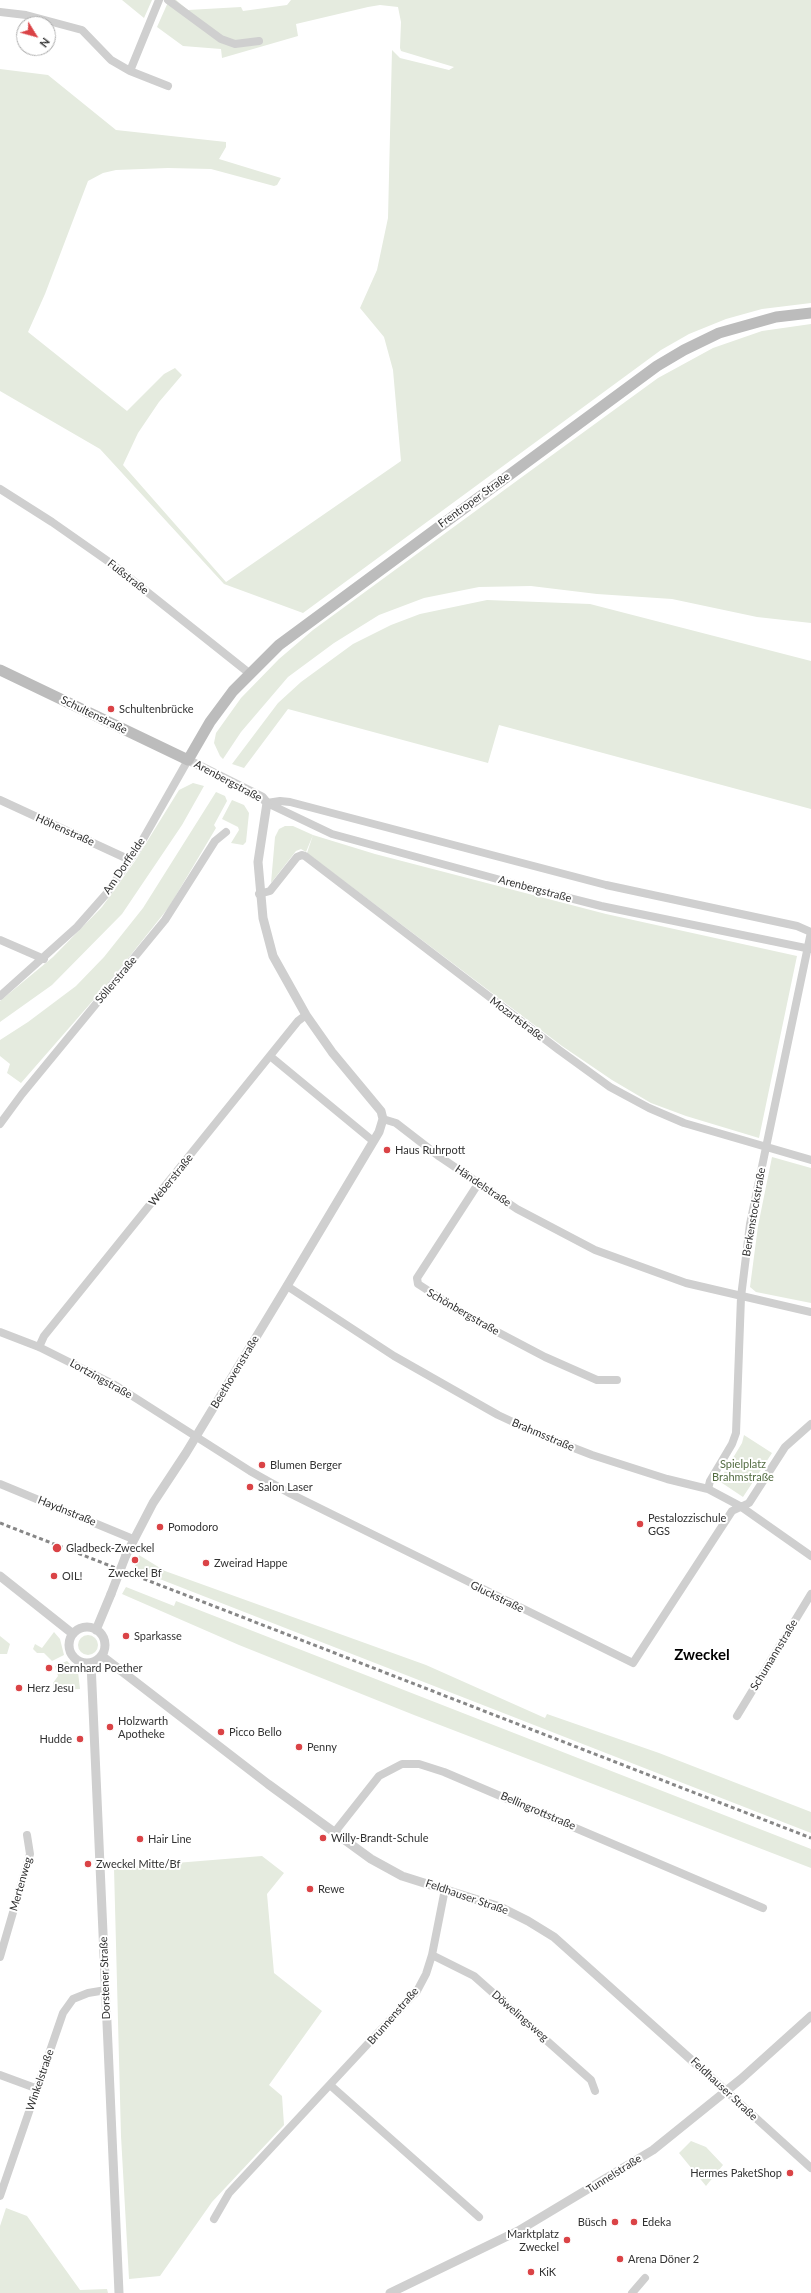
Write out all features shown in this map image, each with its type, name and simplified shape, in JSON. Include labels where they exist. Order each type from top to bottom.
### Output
[{"type":"main road","name":"Frentroper Straße","points":[[188,760],[210,722],[249,673],[308,622],[657,366],[684,350],[719,333],[776,317],[811,313]]},
{"type":"main road","name":"Schultenstraße","points":[[0,670],[188,760]]},
{"type":"street","points":[[130,71],[160,0]]},
{"type":"street","points":[[168,0],[221,39],[235,44],[259,41]]},
{"type":"street","points":[[0,12],[26,15],[82,30],[111,60],[130,71],[168,86]]},
{"type":"street","name":"Fußstraße","points":[[0,488],[112,564],[249,673]]},
{"type":"street","name":"Arenbergstraße","points":[[188,760],[262,797],[268,803],[332,834],[601,906],[809,949]]},
{"type":"street","name":"Am Dorffelde","points":[[0,996],[44,959],[77,927],[107,893],[130,860],[188,760]]},
{"type":"street","name":"Höhenstraße","points":[[0,800],[130,860]]},
{"type":"street","name":"Arenbergstraße","points":[[268,803],[280,801],[290,802],[599,883],[797,926],[811,932]]},
{"type":"street","points":[[268,803],[258,862],[259,894],[266,931],[273,956],[306,1015],[332,1052],[381,1111],[383,1119]]},
{"type":"street","name":"Söllerstraße","points":[[0,1124],[22,1094],[165,920],[215,841],[226,832]]},
{"type":"street","name":"Mozartstraße","points":[[259,894],[270,891],[297,857],[302,855],[305,856],[541,1037],[610,1086],[649,1108],[684,1123],[765,1148],[811,1160]]},
{"type":"street","name":"Berkenstockstraße","points":[[708,1489],[710,1481],[732,1444],[736,1433],[741,1297],[750,1224],[765,1148],[809,949],[811,932]]},
{"type":"street","points":[[0,940],[44,959]]},
{"type":"street","name":"Weberstraße","points":[[39,1347],[44,1336],[298,1021],[306,1015]]},
{"type":"street","points":[[270,1056],[373,1141]]},
{"type":"street","name":"Beethovenstraße","points":[[96,1630],[126,1555],[134,1539],[373,1141],[383,1119]]},
{"type":"street","name":"Händelstraße","points":[[383,1119],[396,1122],[478,1184],[550,1228],[595,1250],[686,1283],[741,1297],[811,1312]]},
{"type":"street","name":"Schönbergstraße","points":[[478,1184],[417,1278],[418,1284],[469,1317],[545,1357],[597,1380],[617,1380]]},
{"type":"street","name":"Brahmsstraße","points":[[287,1286],[394,1356],[498,1415],[543,1436],[592,1455],[666,1479],[708,1489],[740,1506],[811,1556]]},
{"type":"street","name":"Lortzingstraße","points":[[0,1332],[39,1347],[115,1385],[196,1436]]},
{"type":"street","points":[[740,1506],[749,1503],[785,1447],[811,1424]]},
{"type":"street","name":"Gluckstraße","points":[[196,1436],[250,1471],[291,1494],[633,1663],[732,1511],[740,1506]]},
{"type":"street","name":"Haydnstraße","points":[[0,1484],[134,1539]]},
{"type":"street","points":[[0,1576],[73,1634]]},
{"type":"street","name":"Schumannstraße","points":[[737,1716],[811,1594]]},
{"type":"street","points":[[85,1627],[96,1630],[101,1633],[105,1642],[102,1656],[91,1663],[79,1662],[72,1656],[69,1645],[73,1634],[85,1627]]},
{"type":"street","name":"Feldhauser Straße","points":[[102,1656],[334,1833],[371,1859],[402,1876],[507,1910],[554,1937],[811,2168]]},
{"type":"street","name":"Dorstener Straße","points":[[91,1663],[120,2293]]},
{"type":"street","name":"Bellingrottstraße","points":[[334,1833],[379,1776],[402,1764],[419,1764],[444,1772],[763,1908]]},
{"type":"street","name":"Mertenweg","points":[[0,1957],[30,1854],[27,1835]]},
{"type":"street","name":"Brunnenstraße","points":[[214,2219],[229,2193],[417,1991],[426,1974],[432,1955],[445,1889]]},
{"type":"street","name":"Döwelingsweg","points":[[432,1955],[474,1976],[591,2080],[595,2091]]},
{"type":"street","name":"Winkelstraße","points":[[0,2196],[63,2014],[73,1999],[88,1993],[106,1990]]},
{"type":"street","name":"Tunnelstraße","points":[[390,2293],[518,2231],[564,2206],[652,2150],[726,2091],[811,2016]]},
{"type":"street","points":[[0,2075],[38,2089]]},
{"type":"street","points":[[330,2085],[479,2217]]},
{"type":"street","points":[[632,2293],[645,2278]]},
{"type":"green space","points":[[122,0],[152,0],[144,18]]},
{"type":"green space","points":[[169,0],[176,0],[188,10],[241,7],[243,11],[287,5],[291,0],[811,0],[811,303],[762,309],[726,319],[689,334],[661,350],[303,613],[224,584],[100,449],[0,391],[0,69],[48,75],[116,130],[226,142],[226,147],[219,159],[281,178],[277,185],[274,186],[211,169],[168,168],[116,170],[103,173],[88,181],[45,294],[28,332],[127,411],[164,374],[175,368],[182,375],[159,402],[138,433],[123,465],[226,582],[401,461],[393,370],[384,337],[360,308],[377,270],[388,218],[392,50],[400,58],[449,70],[454,67],[401,51],[401,22],[398,7],[380,5],[368,7],[296,24],[298,36],[222,58],[221,49],[183,46],[157,27]]},
{"type":"green space","points":[[811,324],[811,623],[757,617],[672,599],[597,594],[531,586],[479,587],[424,598],[379,615],[334,643],[288,677],[241,732],[223,759],[220,756],[214,743],[216,733],[241,698],[279,659],[313,630],[522,477],[658,378],[713,348],[762,331]]},
{"type":"green space","points":[[487,600],[590,604],[811,661],[811,809],[499,725],[488,763],[288,709],[244,768],[232,764],[278,703],[301,682],[353,644],[391,625],[420,614]]},
{"type":"green space","points":[[193,783],[204,786],[182,825],[122,914],[52,985],[0,1022],[0,1001],[53,957],[102,907],[135,861],[179,790]]},
{"type":"green space","points":[[216,792],[225,796],[227,801],[214,825],[216,828],[169,907],[110,981],[21,1083],[7,1073],[10,1064],[0,1056],[0,1040],[28,1022],[76,986],[104,957],[143,908]]},
{"type":"green space","points":[[232,800],[244,805],[249,813],[246,842],[243,845],[231,843],[239,830],[238,827],[222,819]]},
{"type":"green space","points":[[285,826],[293,826],[313,835],[306,852],[301,849],[296,851],[271,883],[275,837],[279,829]]},
{"type":"green space","points":[[313,835],[375,854],[606,914],[797,956],[759,1138],[686,1116],[651,1103],[612,1080],[562,1046],[307,853]]},
{"type":"green space","points":[[772,1157],[811,1168],[811,1303],[756,1292],[750,1287],[758,1226]]},
{"type":"green space","name":"Spielplatz Brahmstraße","points":[[744,1435],[772,1453],[743,1497],[719,1481],[742,1443]]},
{"type":"green space","points":[[139,1555],[165,1571],[426,1665],[545,1718],[547,1714],[659,1753],[811,1812],[811,1833],[134,1569]]},
{"type":"green space","points":[[126,1587],[174,1606],[176,1601],[811,1849],[811,1868],[414,1715],[239,1645],[122,1594]]},
{"type":"green space","points":[[54,1632],[60,1639],[64,1655],[52,1661],[44,1653],[37,1653],[33,1649],[35,1644],[42,1648]]},
{"type":"green space","points":[[88,1635],[95,1638],[98,1645],[95,1652],[88,1655],[81,1652],[78,1645],[81,1638]]},
{"type":"green space","points":[[0,1636],[10,1644],[7,1654],[0,1654]]},
{"type":"green space","points":[[67,1661],[78,1672],[80,1689],[54,1690],[53,1683],[58,1676],[55,1666]]},
{"type":"green space","points":[[262,1856],[284,1873],[267,1894],[274,1973],[322,2011],[269,2085],[282,2096],[284,2125],[212,2202],[160,2276],[129,2279],[121,2136],[114,1868]]},
{"type":"green space","points":[[691,2141],[706,2147],[723,2165],[706,2186],[679,2153]]},
{"type":"green space","points":[[6,2208],[27,2216],[80,2290],[107,2289],[108,2293],[0,2293],[0,2226]]},
{"type":"railway","points":[[0,1523],[811,1838]]},
{"type":"place","name":"Schultenbrücke","points":[[111,709]]},
{"type":"place","name":"Haus Ruhrpott","points":[[387,1150]]},
{"type":"place","name":"Blumen Berger","points":[[262,1465]]},
{"type":"place","name":"Salon Laser","points":[[250,1487]]},
{"type":"place","name":"Pestalozzischule GGS","points":[[640,1524]]},
{"type":"place","name":"Pomodoro","points":[[160,1527]]},
{"type":"place","name":"Gladbeck-Zweckel","points":[[57,1548]]},
{"type":"place","name":"Zweckel Bf","points":[[135,1560]]},
{"type":"place","name":"Zweirad Happe","points":[[206,1563]]},
{"type":"place","name":"OIL!","points":[[54,1576]]},
{"type":"place","name":"Sparkasse","points":[[126,1636]]},
{"type":"place","name":"Bernhard Poether","points":[[49,1668]]},
{"type":"place","name":"Herz Jesu","points":[[19,1688]]},
{"type":"place","name":"Holzwarth Apotheke","points":[[110,1727]]},
{"type":"place","name":"Picco Bello","points":[[221,1732]]},
{"type":"place","name":"Hudde","points":[[80,1739]]},
{"type":"place","name":"Penny","points":[[299,1747]]},
{"type":"place","name":"Willy-Brandt-Schule","points":[[323,1838]]},
{"type":"place","name":"Hair Line","points":[[140,1839]]},
{"type":"place","name":"Zweckel Mitte/Bf","points":[[88,1864]]},
{"type":"place","name":"Rewe","points":[[310,1889]]},
{"type":"place","name":"Hermes PaketShop","points":[[790,2173]]},
{"type":"place","name":"Büsch","points":[[615,2222]]},
{"type":"place","name":"Edeka","points":[[634,2222]]},
{"type":"place","name":"Marktplatz Zweckel","points":[[567,2240]]},
{"type":"place","name":"Arena Döner 2","points":[[620,2259]]},
{"type":"place","name":"KiK","points":[[531,2272]]},
{"type":"district","name":"Zweckel","points":[[702,1655]]}]
